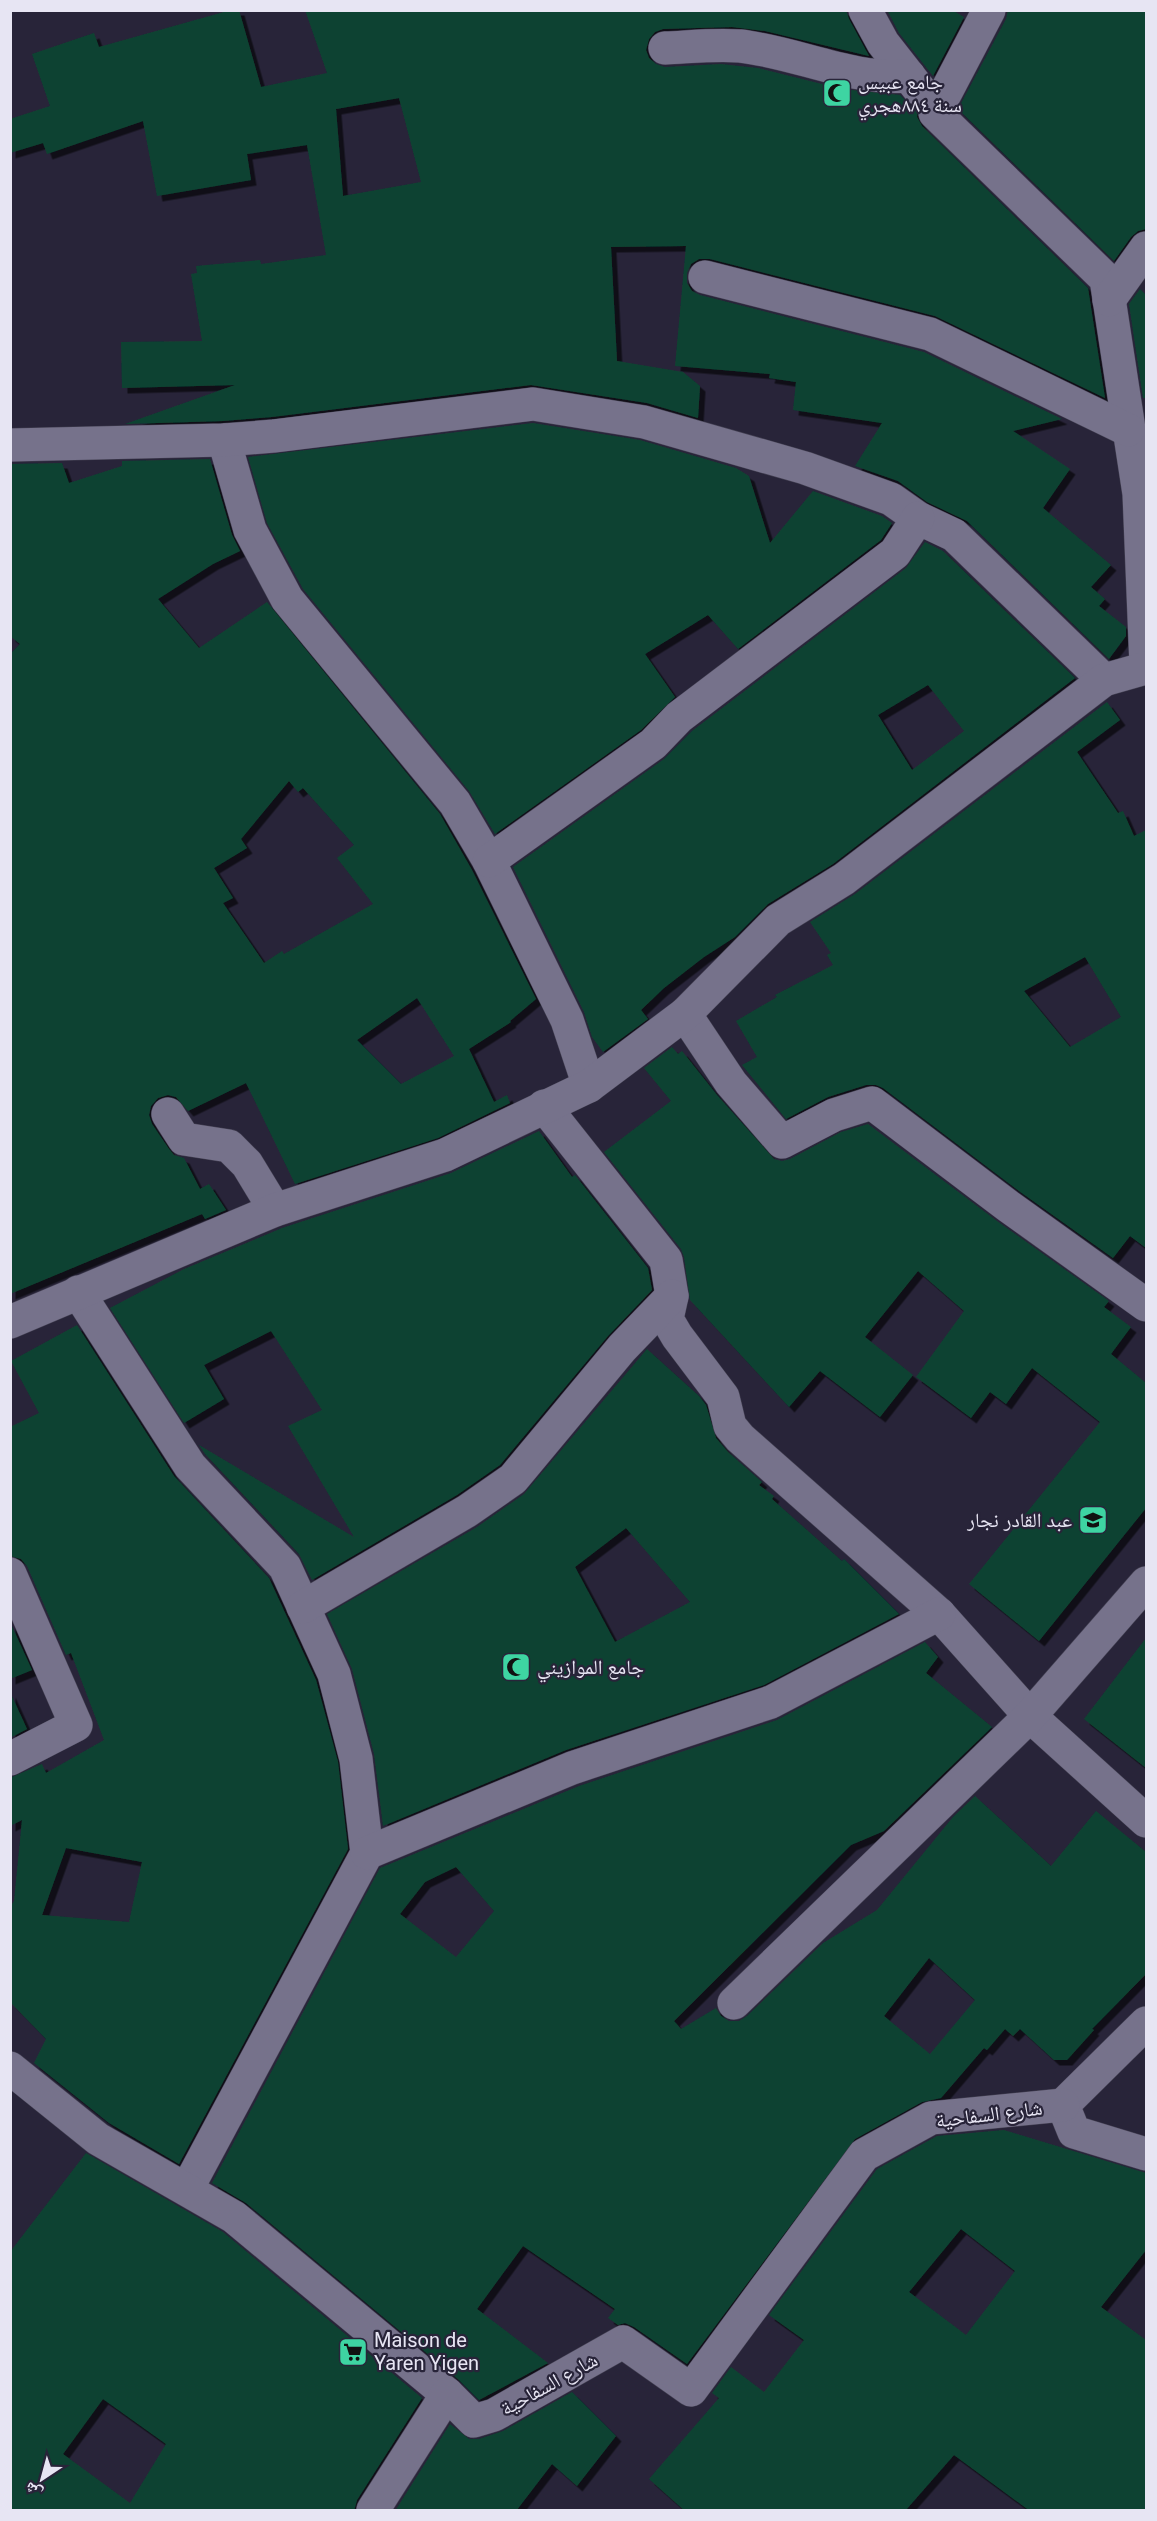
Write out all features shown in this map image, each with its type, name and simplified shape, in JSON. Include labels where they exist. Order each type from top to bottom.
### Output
[{"type":"street","points":[[10,1322],[275,1210],[445,1155],[589,1086],[685,1014],[778,920],[844,879],[1104,680],[1146,667],[1143,490],[1128,430],[1106,279],[935,113],[883,43],[865,10]]},
{"type":"street","points":[[935,113],[989,10]]},
{"type":"street","points":[[665,48],[739,46],[871,74],[909,76]]},
{"type":"street","points":[[1109,300],[1146,248]]},
{"type":"street","points":[[705,277],[930,334],[1128,430]]},
{"type":"street","points":[[10,445],[224,440],[274,436],[533,404],[644,422],[805,468],[891,499],[918,518],[954,535],[1104,680]]},
{"type":"street","points":[[224,440],[250,530],[286,599],[455,803],[489,861],[567,1020],[589,1086]]},
{"type":"street","points":[[489,861],[653,744],[679,717],[895,553],[914,528],[918,518]]},
{"type":"street","points":[[685,1014],[731,1083],[782,1142],[834,1115],[872,1103],[1008,1206],[1146,1305]]},
{"type":"street","points":[[544,1106],[666,1260],[672,1296],[667,1318],[723,1397],[730,1426],[740,1438],[939,1614],[1030,1716],[1146,1821]]},
{"type":"street","points":[[168,1114],[184,1139],[229,1146],[247,1164],[275,1210]]},
{"type":"street","points":[[78,1292],[190,1466],[285,1568],[337,1685],[356,1759],[367,1853],[187,2189]]},
{"type":"street","points":[[303,1607],[467,1511],[513,1479],[602,1372],[672,1296]]},
{"type":"street","points":[[10,1574],[76,1725],[10,1759]]},
{"type":"street","points":[[734,2003],[1030,1716],[1146,1583]]},
{"type":"street","points":[[367,1853],[572,1768],[771,1702],[939,1614]]},
{"type":"street","points":[[1146,2023],[1063,2105],[1074,2132],[1146,2154]]},
{"type":"street","name":"شارع السفاحية","points":[[10,2068],[98,2139],[234,2217],[447,2394],[474,2421],[494,2415],[623,2342],[691,2390],[864,2155],[931,2118],[1063,2105]]},
{"type":"street","points":[[373,2511],[447,2394]]},
{"type":"building","points":[[231,10],[239,10],[261,87],[327,73],[305,10],[846,10],[869,56],[765,31],[732,27],[663,29],[655,32],[649,39],[646,50],[649,58],[665,67],[721,64],[758,68],[842,89],[900,95],[911,106],[918,107],[917,117],[922,126],[1088,288],[1105,398],[935,316],[710,259],[699,259],[691,264],[687,273],[687,283],[692,291],[700,295],[924,352],[1062,419],[1013,431],[1070,469],[1043,508],[1111,565],[1091,587],[1105,599],[1099,606],[1126,627],[1126,636],[1109,659],[967,521],[927,502],[898,481],[855,466],[882,423],[793,410],[796,382],[769,378],[770,374],[675,366],[686,246],[611,247],[617,361],[683,372],[700,386],[698,418],[647,403],[531,385],[272,417],[125,424],[235,385],[122,388],[121,342],[202,341],[191,274],[197,273],[196,266],[260,260],[261,264],[326,255],[307,145],[247,154],[251,180],[157,196],[143,121],[47,154],[43,143],[10,153],[10,119],[50,106],[32,54],[94,33],[99,47]],"holes":[[[399,98],[421,182],[343,196],[336,109]]]},
{"type":"building","points":[[887,10],[952,10],[964,17],[933,76],[899,33]]},
{"type":"building","points":[[1008,10],[1146,10],[1146,229],[1138,231],[1131,237],[1114,261],[958,109],[1006,19]]},
{"type":"building","points":[[1140,289],[1146,295],[1146,398],[1143,398],[1129,304]]},
{"type":"building","points":[[533,423],[640,440],[736,468],[749,476],[770,543],[813,491],[882,516],[892,523],[881,540],[738,649],[708,615],[645,654],[675,697],[641,730],[495,834],[469,791],[303,589],[267,523],[248,457]]},
{"type":"building","points":[[210,459],[232,535],[240,551],[213,564],[158,599],[199,648],[267,602],[440,814],[472,870],[536,999],[511,1022],[469,1049],[494,1102],[507,1095],[510,1103],[438,1138],[295,1184],[246,1083],[188,1111],[176,1097],[168,1095],[158,1098],[151,1106],[149,1115],[152,1124],[174,1155],[184,1158],[200,1189],[209,1184],[226,1210],[205,1219],[202,1214],[10,1294],[10,654],[20,644],[10,636],[10,464],[62,463],[69,483],[122,466],[122,461]],"holes":[[[289,781],[298,792],[303,788],[354,845],[337,858],[373,904],[284,954],[282,951],[264,963],[223,903],[233,898],[214,868],[247,848],[241,839]],[[417,998],[454,1056],[401,1084],[357,1040]]]},
{"type":"building","points":[[925,542],[943,551],[1075,678],[833,864],[768,904],[735,937],[704,957],[664,988],[641,1010],[648,1019],[603,1052],[592,1037],[584,1012],[513,867],[664,759],[692,731],[906,568]],"holes":[[[928,685],[964,731],[912,770],[878,715]]]},
{"type":"building","points":[[1107,702],[1120,720],[1077,752],[1118,813],[1123,811],[1134,836],[1146,830],[1146,1248],[1130,1236],[1113,1258],[876,1085],[866,1085],[828,1097],[786,1119],[742,1065],[757,1057],[736,1021],[777,997],[775,995],[833,965],[827,955],[831,953],[810,922],[855,894]],"holes":[[[1085,957],[1121,1017],[1070,1047],[1024,991]]]},
{"type":"building","points":[[672,1047],[678,1054],[682,1051],[717,1095],[774,1159],[782,1161],[790,1159],[841,1132],[868,1124],[997,1221],[1109,1301],[1104,1307],[1131,1327],[1111,1354],[1146,1383],[1146,1508],[1039,1641],[969,1584],[1100,1422],[1032,1368],[1006,1404],[990,1392],[971,1418],[916,1377],[964,1311],[918,1271],[865,1337],[913,1375],[880,1417],[820,1371],[789,1407],[690,1300],[681,1249],[604,1152],[671,1101],[644,1068]]},
{"type":"building","points":[[539,1131],[572,1177],[575,1175],[648,1268],[652,1290],[608,1336],[500,1465],[457,1495],[312,1580],[299,1554],[199,1445],[354,1537],[288,1426],[322,1410],[271,1331],[204,1365],[224,1399],[184,1423],[110,1308],[184,1269],[282,1228],[451,1173]]},
{"type":"building","points":[[77,1325],[174,1476],[269,1578],[316,1680],[338,1762],[348,1849],[179,2164],[109,2123],[34,2063],[46,2039],[10,2002],[10,1907],[14,1901],[22,1820],[10,1826],[10,1778],[42,1764],[46,1773],[104,1740],[71,1653],[66,1655],[27,1566],[21,1559],[10,1556],[10,1427],[39,1413],[11,1361]],"holes":[[[66,1848],[142,1862],[129,1922],[42,1915]]]},
{"type":"building","points":[[647,1349],[699,1396],[706,1405],[716,1438],[728,1452],[762,1482],[759,1485],[774,1496],[772,1499],[842,1561],[844,1559],[899,1614],[764,1685],[566,1750],[383,1826],[374,1754],[352,1669],[327,1614],[477,1527],[524,1494]],"holes":[[[626,1528],[690,1602],[615,1642],[575,1567]]]},
{"type":"building","points":[[10,1622],[32,1670],[10,1679]]},
{"type":"building","points":[[1146,1638],[1146,1768],[1084,1719]]},
{"type":"building","points":[[925,1642],[938,1657],[926,1673],[992,1727],[884,1831],[851,1845],[674,2021],[681,2029],[716,2008],[721,2016],[729,2021],[739,2021],[747,2016],[823,1943],[877,1910],[953,1817],[975,1796],[1051,1866],[1096,1811],[1146,1852],[1146,1974],[1092,2029],[1094,2030],[1067,2060],[1054,2060],[1020,2029],[1013,2036],[1005,2029],[987,2050],[984,2048],[941,2098],[922,2102],[855,2139],[687,2364],[634,2327],[625,2323],[618,2325],[608,2318],[615,2309],[523,2246],[477,2309],[548,2363],[479,2400],[459,2380],[246,2203],[212,2183],[380,1868],[579,1786],[777,1720]],"holes":[[[456,1867],[494,1911],[456,1957],[400,1914],[425,1882]],[[929,1958],[975,2000],[930,2054],[884,2016]]]},
{"type":"building","points":[[10,1692],[27,1729],[10,1738]]},
{"type":"building","points":[[1004,2130],[1146,2173],[1146,2250],[1101,2307],[1146,2340],[1146,2511],[1030,2511],[954,2455],[905,2511],[685,2511],[649,2479],[719,2398],[712,2393],[731,2367],[764,2392],[804,2340],[769,2315],[877,2169],[937,2136]],"holes":[[[961,2229],[1015,2271],[966,2335],[909,2292]]]},
{"type":"building","points":[[86,2153],[223,2232],[422,2398],[357,2500],[354,2511],[10,2511],[10,2252]],"holes":[[[103,2399],[166,2444],[130,2503],[63,2454]]]},
{"type":"building","points":[[572,2392],[616,2436],[577,2486],[552,2464],[516,2511],[395,2511],[450,2424],[469,2439],[479,2439],[503,2431]]},
{"type":"place","name":"جامع عبيس سنة ٨٨٤هجري","points":[[837,93]]},
{"type":"place","name":"عبد القادر نجار","points":[[1093,1520]]},
{"type":"place","name":"جامع الموازيني","points":[[516,1667]]},
{"type":"place","name":"Maison de Yaren Yigen","points":[[353,2352]]}]
